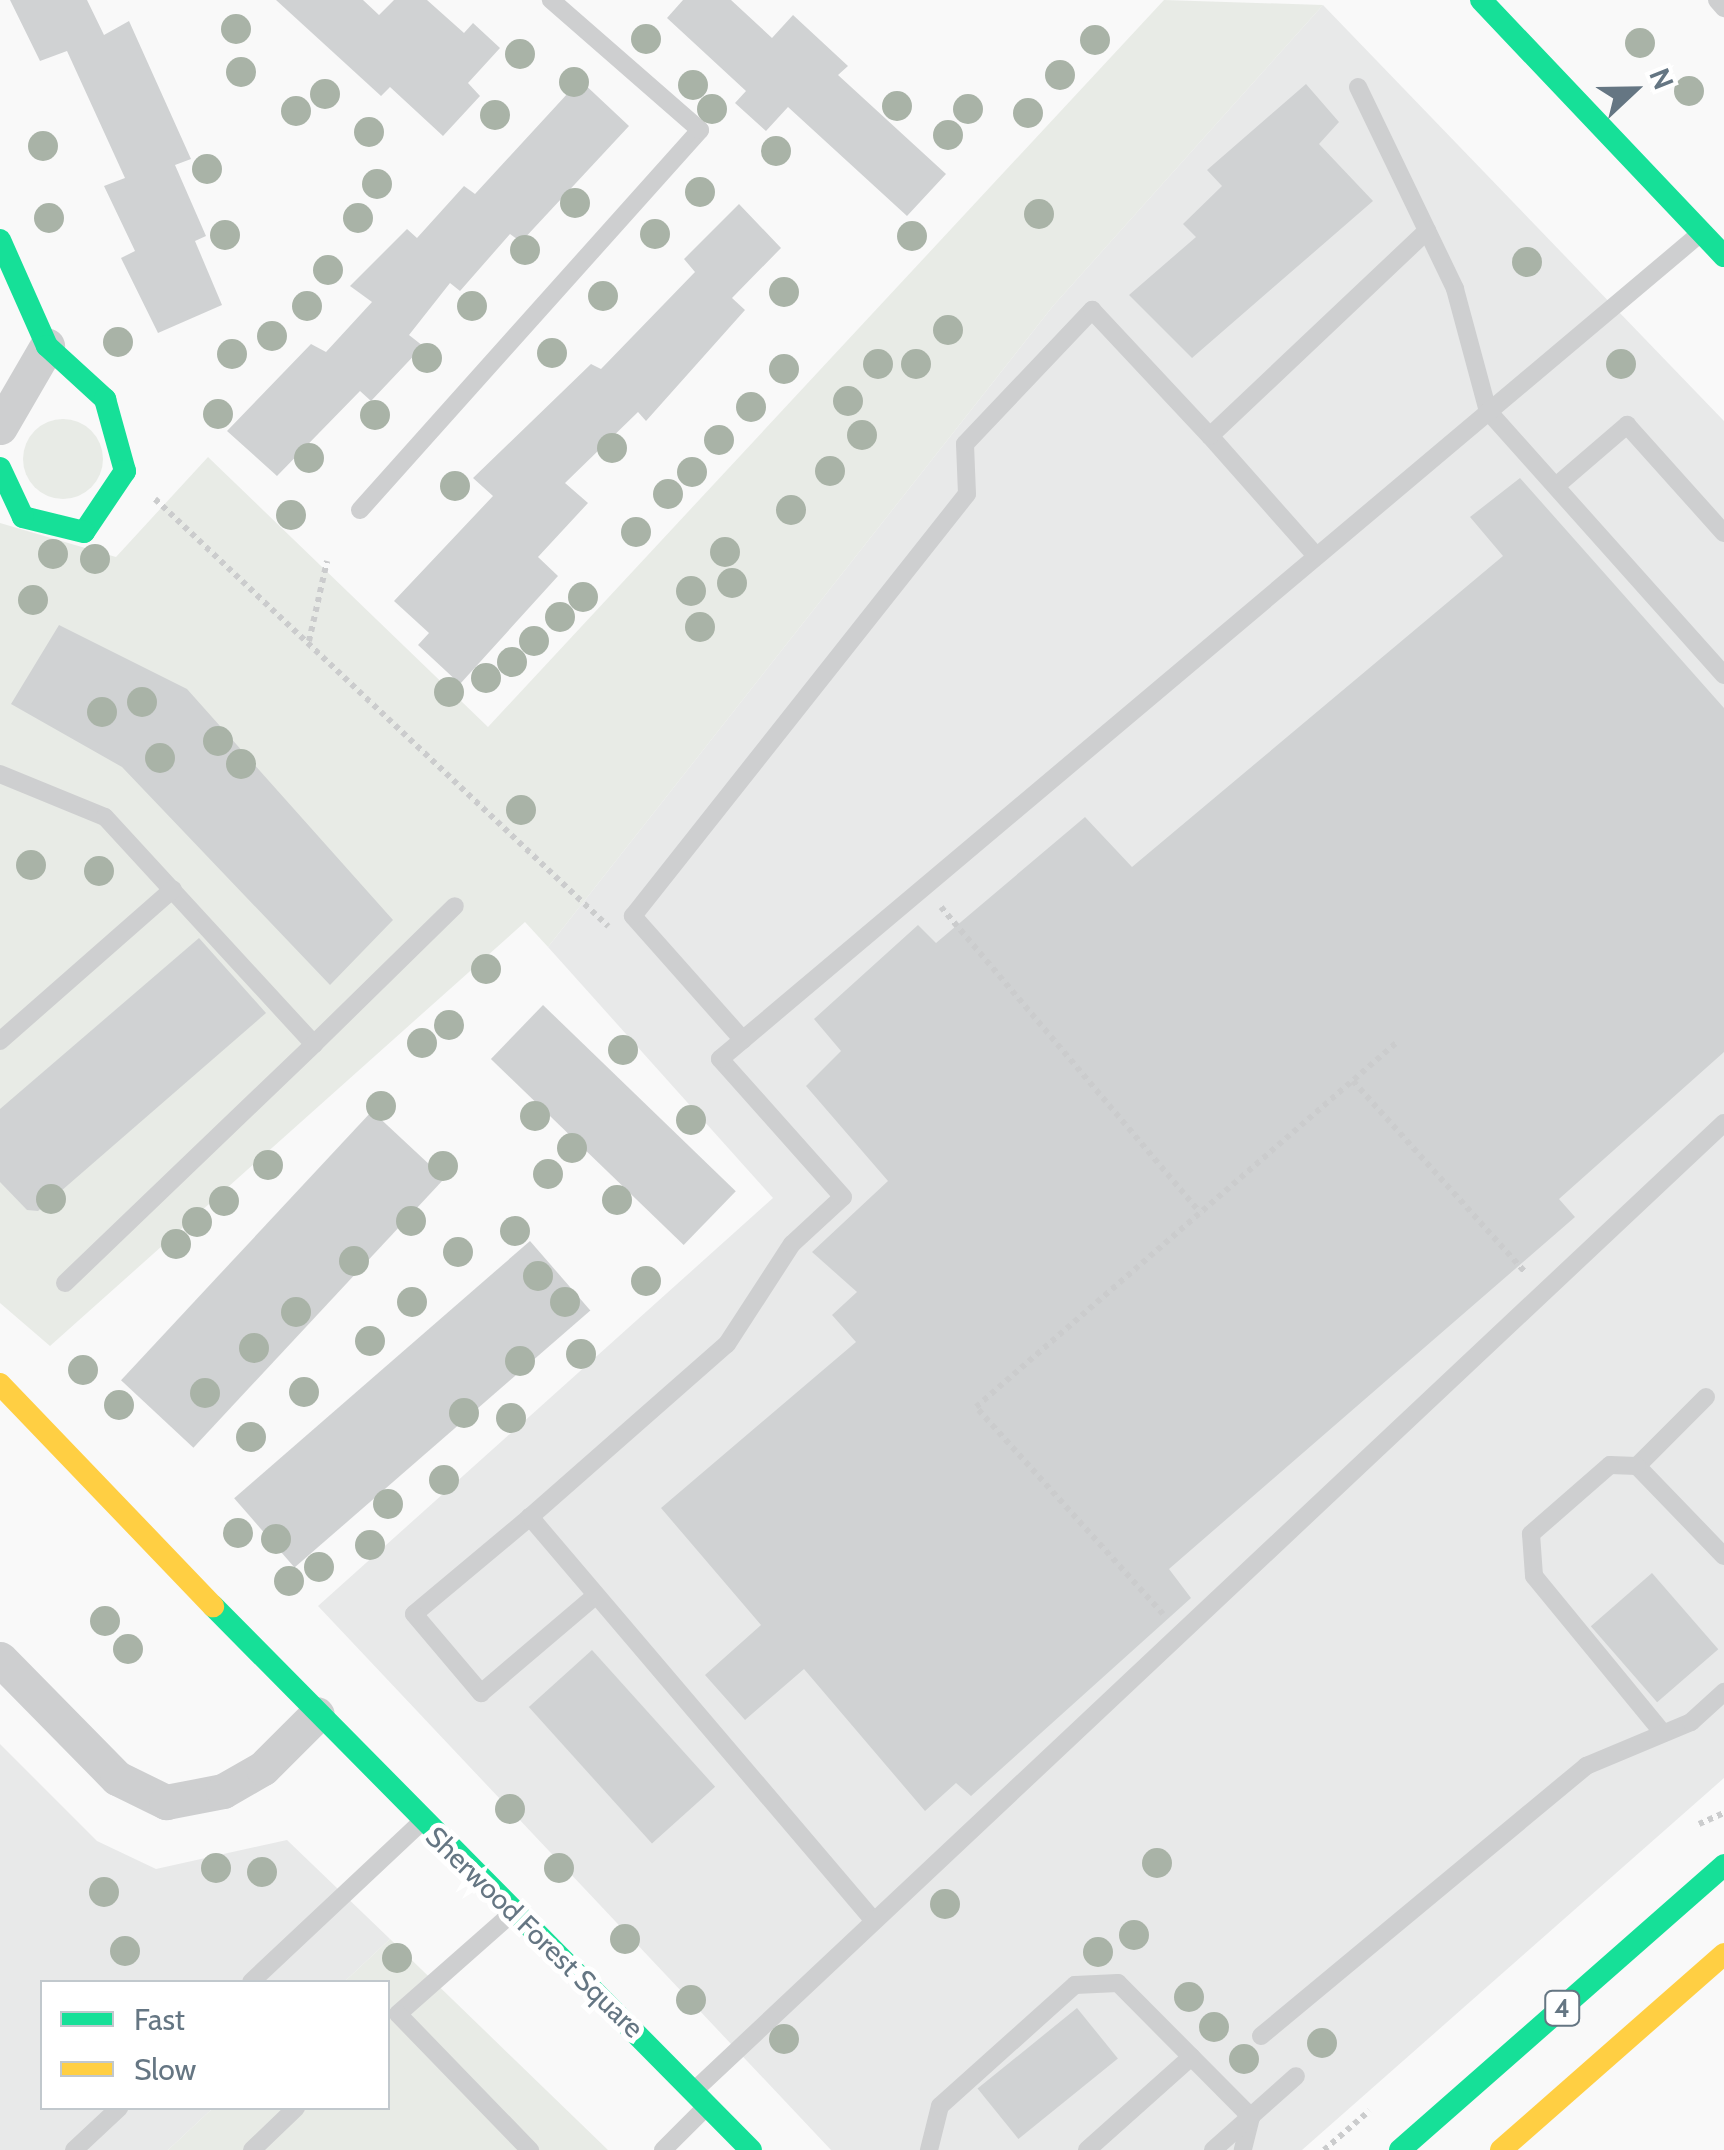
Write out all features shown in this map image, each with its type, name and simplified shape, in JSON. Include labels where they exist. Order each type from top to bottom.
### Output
[{"type":"street","points":[[1480,0],[1724,256]]},
{"type":"street","points":[[0,240],[47,346],[106,400],[125,471],[84,532],[23,517],[0,468]]},
{"type":"street","points":[[0,426],[47,346]]},
{"type":"street","name":"Sherwood Forest Square","points":[[0,1384],[510,1915],[704,2096],[751,2150]]},
{"type":"street","points":[[0,1659],[117,1778],[166,1802],[223,1791],[263,1768],[317,1714]]},
{"type":"street","name":"4","points":[[1400,2150],[1724,1865]]},
{"type":"street","name":"4","points":[[1501,2150],[1724,1954]]},
{"type":"lane","points":[[360,510],[700,130],[551,0]]},
{"type":"lane","points":[[1717,0],[1724,8]]},
{"type":"lane","points":[[1358,87],[1455,289],[1488,411],[1724,675]]},
{"type":"lane","points":[[1210,436],[1427,231]]},
{"type":"lane","points":[[595,1596],[481,1693],[414,1614],[726,1344],[792,1244],[843,1197],[720,1059],[1701,232]]},
{"type":"lane","points":[[742,1040],[633,916],[966,494],[965,444],[1092,310],[1316,556]]},
{"type":"lane","points":[[1556,486],[1628,425],[1724,532]]},
{"type":"lane","points":[[0,774],[105,817],[314,1044]]},
{"type":"lane","points":[[0,1041],[173,889]]},
{"type":"lane","points":[[64,1283],[455,906]]},
{"type":"lane","points":[[663,2150],[704,2096],[874,1921],[1724,1123]]},
{"type":"lane","points":[[1637,1466],[1706,1397]]},
{"type":"lane","points":[[1663,1733],[1534,1576],[1530,1534],[1610,1465],[1637,1466],[1724,1556]]},
{"type":"lane","points":[[530,1517],[874,1921]]},
{"type":"lane","points":[[1260,2036],[1586,1766],[1663,1733],[1724,1692]]},
{"type":"lane","points":[[253,1980],[422,1822]]},
{"type":"lane","points":[[510,1915],[393,2019],[530,2150]]},
{"type":"lane","points":[[929,2150],[940,2106],[1075,1986],[1118,1983],[1250,2117]]},
{"type":"lane","points":[[1087,2150],[1191,2057]]},
{"type":"lane","points":[[1213,2150],[1296,2076]]},
{"type":"lane","points":[[74,2150],[117,2110]]},
{"type":"lane","points":[[252,2150],[294,2110]]},
{"type":"lane","points":[[1243,2150],[1250,2117]]},
{"type":"path","points":[[125,471],[612,930]]},
{"type":"path","points":[[308,641],[327,561]]},
{"type":"path","points":[[925,886],[1200,1212]]},
{"type":"path","points":[[1178,1635],[976,1408],[1397,1042]]},
{"type":"path","points":[[1354,1080],[1542,1294]]},
{"type":"shaded area","points":[[1164,0],[1323,5],[1053,306],[548,947],[525,922],[50,1346],[0,1303],[0,523],[116,557],[208,457],[488,727]]},
{"type":"shaded area","points":[[1323,5],[1724,421],[1724,1778],[1302,2150],[831,2150],[318,1606],[773,1198],[548,947],[1053,306]]},
{"type":"shaded area","points":[[63,419],[78,422],[91,431],[100,444],[100,474],[91,487],[78,496],[63,499],[48,496],[35,487],[26,474],[23,459],[26,444],[35,431],[48,422]]},
{"type":"shaded area","points":[[0,1744],[97,1841],[156,1869],[287,1840],[390,1939],[346,1980],[40,1980],[40,2110],[211,2110],[168,2150],[0,2150]]},
{"type":"shaded area","points":[[390,1939],[608,2150],[168,2150],[211,2110],[390,2110],[390,1980],[346,1980]]},
{"type":"building","points":[[10,0],[87,0],[104,35],[129,21],[191,159],[175,165],[206,236],[195,241],[222,305],[158,333],[121,258],[135,251],[104,186],[125,178],[67,51],[40,61]]},
{"type":"building","points":[[276,0],[363,0],[379,15],[394,0],[427,0],[464,33],[473,23],[500,48],[468,83],[480,96],[443,136],[390,87],[381,96]]},
{"type":"building","points":[[683,0],[731,0],[772,38],[793,15],[848,66],[838,75],[946,174],[907,216],[788,107],[766,131],[735,103],[746,91],[667,18]]},
{"type":"building","points":[[580,80],[629,126],[521,242],[510,234],[460,291],[450,283],[409,335],[423,346],[371,401],[360,391],[277,476],[227,431],[311,344],[326,352],[372,302],[350,286],[407,229],[417,238],[464,186],[475,194]]},
{"type":"building","points":[[1306,84],[1339,122],[1319,144],[1373,201],[1192,358],[1129,295],[1196,237],[1183,224],[1222,186],[1207,170]]},
{"type":"building","points":[[739,204],[781,248],[732,298],[745,310],[646,421],[638,412],[565,483],[588,503],[538,557],[558,576],[460,684],[418,645],[429,633],[394,601],[493,496],[473,478],[591,364],[601,369],[695,272],[684,259]]},
{"type":"building","points":[[1520,478],[1724,708],[1724,1052],[1559,1199],[1575,1217],[1169,1569],[1191,1598],[971,1796],[956,1783],[925,1811],[804,1669],[745,1720],[705,1675],[761,1625],[661,1508],[856,1342],[832,1315],[857,1292],[812,1252],[888,1181],[806,1086],[841,1051],[814,1019],[918,925],[936,943],[1085,817],[1132,867],[1503,556],[1470,517]]},
{"type":"building","points":[[59,625],[187,689],[393,920],[330,985],[122,767],[11,704]]},
{"type":"building","points":[[199,938],[266,1013],[38,1211],[27,1210],[0,1182],[0,1109]]},
{"type":"building","points":[[543,1005],[736,1191],[684,1245],[491,1059]]},
{"type":"building","points":[[372,1111],[444,1179],[193,1448],[121,1380]]},
{"type":"building","points":[[530,1241],[590,1310],[295,1568],[234,1498]]},
{"type":"building","points":[[1652,1573],[1718,1649],[1657,1702],[1591,1626]]},
{"type":"building","points":[[592,1650],[715,1787],[652,1844],[529,1707]]},
{"type":"building","points":[[1077,2008],[1118,2059],[1018,2139],[978,2089]]},
{"type":"traffic: fast","points":[[1481,0],[1724,256]]},
{"type":"traffic: fast","points":[[0,240],[47,346],[105,399],[125,471],[84,532],[23,517],[0,468]]},
{"type":"traffic: fast","points":[[213,1606],[751,2150]]},
{"type":"traffic: fast","points":[[1400,2150],[1724,1865]]},
{"type":"traffic: slow","points":[[0,1384],[213,1606]]},
{"type":"traffic: slow","points":[[1501,2150],[1724,1954]]}]
